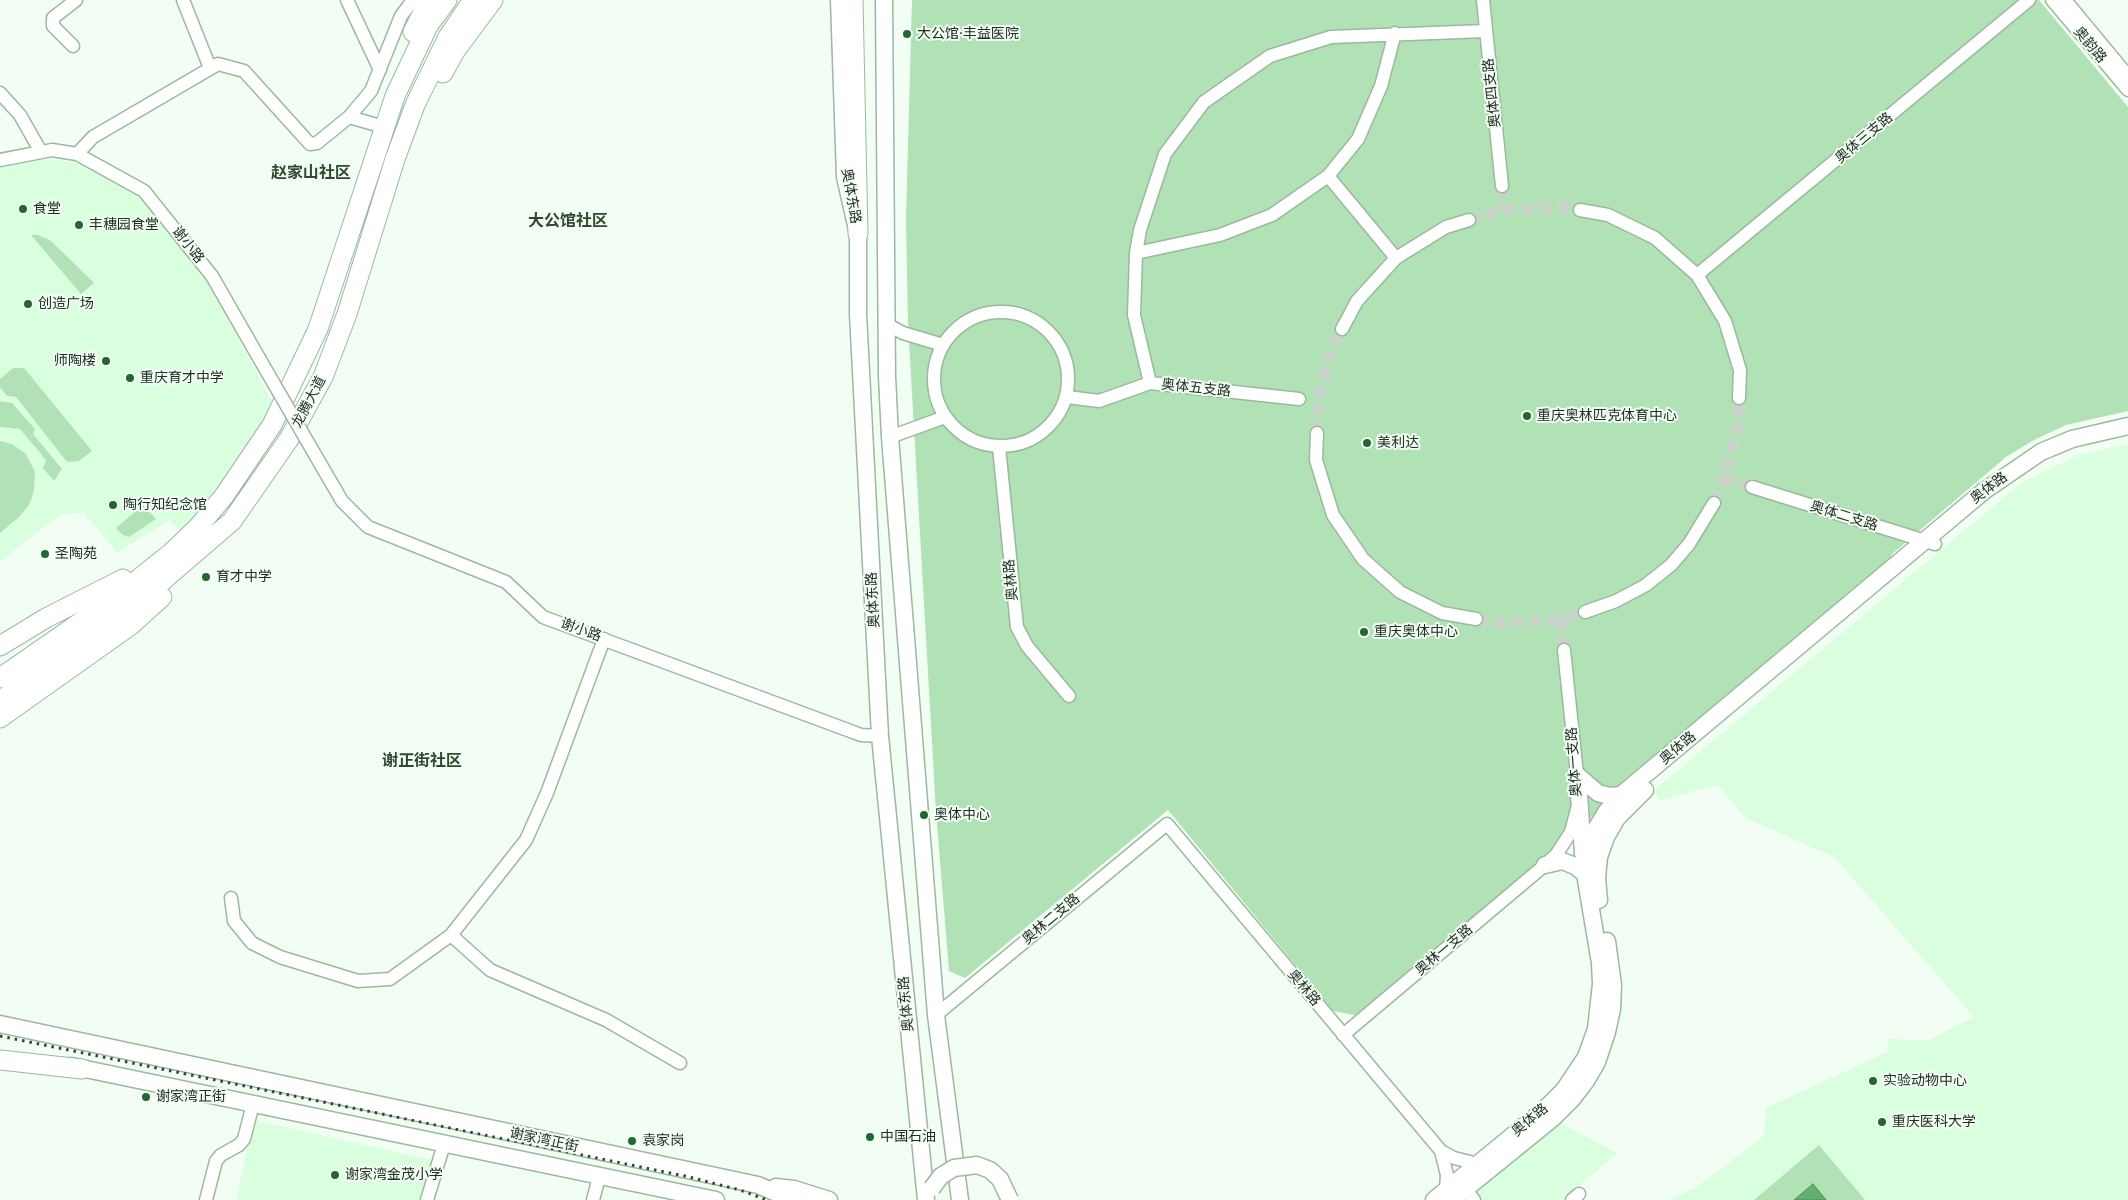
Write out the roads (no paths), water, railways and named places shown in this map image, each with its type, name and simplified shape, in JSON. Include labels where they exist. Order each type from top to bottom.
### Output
[{"type":"highway","points":[[385,123],[407,42],[429,0]]},
{"type":"highway","name":"龙腾大道","points":[[0,678],[111,601],[171,553],[199,526],[224,496],[277,417],[318,328],[385,123],[428,26],[446,0]]},
{"type":"highway","name":"龙腾大道","points":[[0,701],[139,600],[232,521],[289,439],[323,377],[347,314],[395,159],[415,105],[448,37],[473,0]]},
{"type":"highway","points":[[395,159],[455,51],[493,0]]},
{"type":"highway","points":[[853,0],[858,234]]},
{"type":"highway","points":[[0,718],[131,625],[202,561],[232,521]]},
{"type":"highway","points":[[0,646],[46,618],[171,553]]},
{"type":"highway","points":[[0,666],[123,579]]},
{"type":"highway","points":[[139,600],[176,585]]},
{"type":"highway","points":[[0,730],[118,644],[176,585]]},
{"type":"highway","points":[[0,1060],[82,1069]]},
{"type":"main road","name":"奥体东路","points":[[839,0],[845,177],[858,234],[858,314],[880,736],[927,1194]]},
{"type":"main road","name":"奥体东路","points":[[884,0],[886,324],[890,437],[936,1014],[960,1200]]},
{"type":"main road","name":"奥体路","points":[[1444,1197],[1469,1195],[1573,1098],[1597,1062],[1607,1032],[1613,985],[1597,878],[1599,857],[1606,837],[1616,818],[1630,803],[1930,543],[1984,491],[2041,452],[2072,439],[2128,426]]},
{"type":"main road","name":"奥体路","points":[[1444,1197],[1478,1164],[1558,1096],[1586,1057],[1596,1029],[1601,984],[1600,963],[1585,874],[1587,854],[1594,832],[1606,812],[1622,795],[1930,543],[2018,478],[2046,461],[2075,449],[2128,437]]},
{"type":"main road","points":[[1577,776],[1598,793],[1608,796],[1622,795]]},
{"type":"main road","points":[[1579,794],[1585,874]]},
{"type":"main road","points":[[1545,865],[1562,861],[1575,866],[1585,874]]},
{"type":"main road","name":"谢家湾正街","points":[[0,1024],[758,1185],[793,1200]]},
{"type":"main road","name":"谢家湾正街","points":[[0,1051],[716,1200]]},
{"type":"main road","points":[[927,1194],[941,1176],[954,1168],[977,1165],[990,1170],[1000,1179],[1010,1200]]},
{"type":"main road","points":[[758,1185],[794,1189],[829,1200]]},
{"type":"street","points":[[73,46],[53,26],[53,18],[76,0]]},
{"type":"street","points":[[182,0],[210,68]]},
{"type":"street","points":[[347,0],[380,70]]},
{"type":"street","points":[[77,154],[93,136],[218,64],[244,72],[310,144],[317,143],[349,117],[371,91],[401,16],[413,0]]},
{"type":"street","name":"奥体四支路","points":[[1482,0],[1502,186]]},
{"type":"street","name":"奥体三支路","points":[[1697,275],[2029,0]]},
{"type":"street","name":"奥韵路","points":[[2052,0],[2128,90]]},
{"type":"street","name":"奥韵路","points":[[2066,0],[2128,76]]},
{"type":"street","points":[[1150,383],[1134,315],[1136,253],[1140,230],[1166,154],[1204,102],[1270,56],[1331,37],[1394,33],[1485,31]]},
{"type":"street","points":[[1136,253],[1220,235],[1272,215],[1328,176],[1358,139],[1381,86],[1394,33]]},
{"type":"street","points":[[0,93],[20,115],[41,152]]},
{"type":"street","points":[[349,117],[385,123]]},
{"type":"street","name":"谢小路","points":[[0,160],[52,150],[77,154],[144,190],[184,238],[212,276],[342,501],[368,527],[506,582],[543,617],[604,638],[845,729],[861,734],[880,736]]},
{"type":"street","points":[[1328,176],[1396,258]]},
{"type":"street","points":[[1580,210],[1608,216],[1655,238],[1697,275],[1725,320],[1740,370],[1739,398]]},
{"type":"street","points":[[1342,328],[1357,301],[1396,258],[1446,227],[1469,220]]},
{"type":"street","points":[[989,312],[1012,312],[1034,319],[1052,333],[1064,352],[1069,374],[1067,397],[1057,417],[1042,434],[1021,444],[999,447],[978,443],[959,433],[944,417],[936,398],[933,376],[938,354],[944,345],[950,335],[968,320],[989,312]]},
{"type":"street","points":[[886,324],[903,333],[944,345]]},
{"type":"street","name":"奥体五支路","points":[[1067,397],[1099,402],[1150,383],[1299,399]]},
{"type":"street","points":[[890,437],[944,417]]},
{"type":"street","points":[[1317,433],[1316,460],[1333,516],[1363,559],[1400,592],[1442,614],[1476,619]]},
{"type":"street","name":"奥林路","points":[[999,447],[1017,627],[1027,646],[1069,696]]},
{"type":"street","name":"奥体二支路","points":[[1752,487],[1930,543]]},
{"type":"street","points":[[1585,612],[1624,597],[1646,585],[1671,565],[1689,544],[1714,503]]},
{"type":"street","points":[[231,898],[234,921],[252,943],[280,957],[358,981],[390,979],[451,935],[526,840],[547,793],[604,638]]},
{"type":"street","name":"奥体一支路","points":[[1545,865],[1556,855],[1571,832],[1579,794],[1564,650]]},
{"type":"street","name":"奥林路","points":[[1167,824],[1441,1152],[1447,1175],[1444,1197]]},
{"type":"street","name":"奥林二支路","points":[[936,1014],[1167,824]]},
{"type":"street","name":"奥林一支路","points":[[1344,1035],[1545,865]]},
{"type":"street","points":[[451,935],[490,970],[606,1020],[680,1063]]},
{"type":"street","points":[[206,1200],[216,1161],[221,1154],[239,1145],[244,1139],[253,1104]]},
{"type":"street","points":[[427,1200],[444,1144]]},
{"type":"street","points":[[1441,1152],[1454,1158],[1478,1164]]},
{"type":"street","points":[[593,1200],[599,1177]]},
{"type":"tunnel","points":[[1502,186],[1504,210]]},
{"type":"tunnel","points":[[1469,220],[1504,210],[1563,207],[1580,210]]},
{"type":"tunnel","points":[[1317,433],[1318,401],[1332,347],[1342,329]]},
{"type":"tunnel","points":[[1714,503],[1724,478],[1738,426],[1739,398]]},
{"type":"tunnel","points":[[1724,478],[1752,487]]},
{"type":"tunnel","points":[[1476,619],[1497,623],[1560,619],[1585,612]]},
{"type":"tunnel","points":[[1560,619],[1564,650]]},
{"type":"railway","points":[[0,1036],[685,1176],[740,1190],[767,1200]]},
{"type":"place","name":"大公馆‧丰益医院","points":[[907,34]]},
{"type":"place","name":"食堂","points":[[23,209]]},
{"type":"place","name":"丰穗园食堂","points":[[79,225]]},
{"type":"place","name":"创造广场","points":[[28,304]]},
{"type":"place","name":"师陶楼","points":[[106,361]]},
{"type":"place","name":"重庆育才中学","points":[[130,378]]},
{"type":"place","name":"重庆奥林匹克体育中心","points":[[1527,416]]},
{"type":"place","name":"美利达","points":[[1367,443]]},
{"type":"place","name":"陶行知纪念馆","points":[[113,505]]},
{"type":"place","name":"圣陶苑","points":[[45,554]]},
{"type":"place","name":"育才中学","points":[[206,577]]},
{"type":"place","name":"重庆奥体中心","points":[[1364,632]]},
{"type":"place","name":"奥体中心","points":[[924,815]]},
{"type":"place","name":"实验动物中心","points":[[1873,1081]]},
{"type":"place","name":"谢家湾正街","points":[[146,1097]]},
{"type":"place","name":"重庆医科大学","points":[[1882,1122]]},
{"type":"place","name":"中国石油","points":[[870,1137]]},
{"type":"place","name":"袁家岗","points":[[632,1141]]},
{"type":"place","name":"谢家湾金茂小学","points":[[335,1175]]},
{"type":"district","name":"赵家山社区","points":[[311,173]]},
{"type":"district","name":"大公馆社区","points":[[568,221]]},
{"type":"district","name":"谢正街社区","points":[[422,761]]}]
